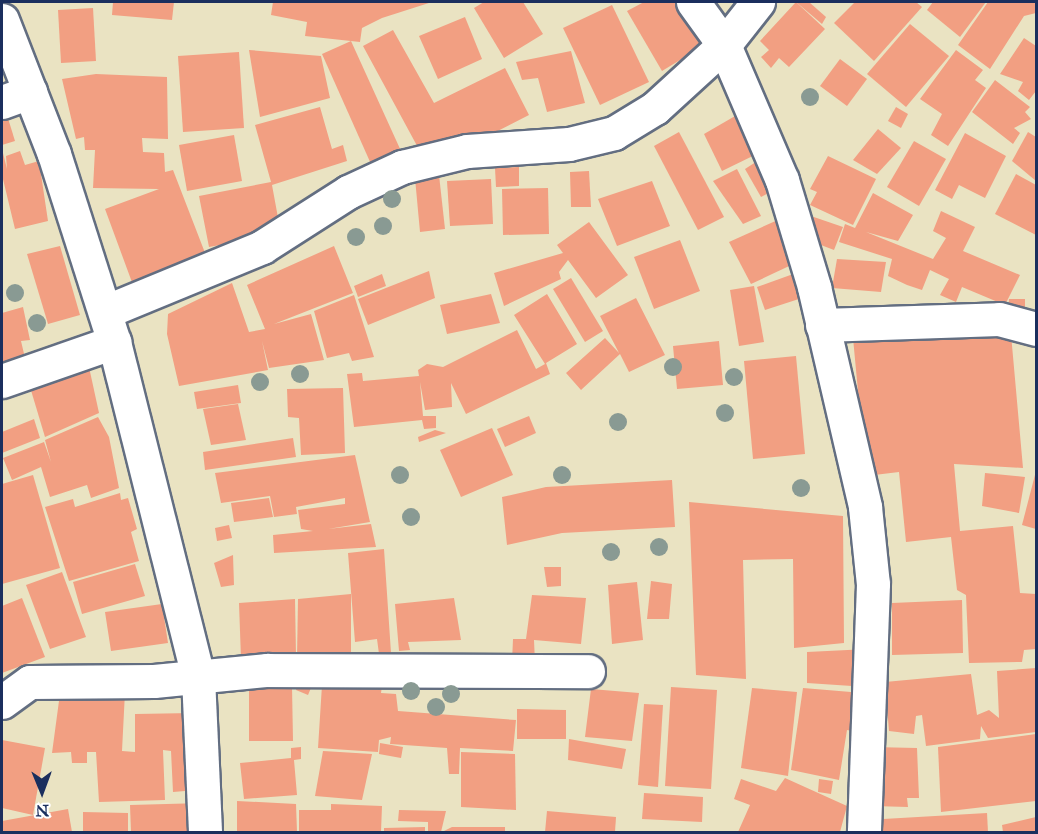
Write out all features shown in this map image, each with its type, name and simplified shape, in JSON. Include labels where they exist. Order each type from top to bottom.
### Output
[{"type":"street","points":[[693,2],[724,45],[782,180],[822,325],[865,507],[873,584],[864,832]]},
{"type":"street","points":[[2,381],[262,246],[348,192],[402,167],[467,151],[569,144],[614,133],[655,108],[724,45],[758,2]]},
{"type":"street","points":[[2,20],[16,97],[111,326],[198,677],[205,832]]},
{"type":"street","points":[[822,325],[999,319],[1036,329]]},
{"type":"street","points":[[2,702],[30,682],[198,677],[267,670],[588,671]]},
{"type":"building","points":[[113,2],[174,2],[172,20],[112,15]]},
{"type":"building","points":[[273,2],[432,2],[382,18],[362,28],[360,42],[305,36],[307,22],[271,15]]},
{"type":"building","points":[[484,2],[523,2],[543,34],[504,58],[474,8]]},
{"type":"building","points":[[644,2],[677,2],[703,46],[662,71],[627,11]]},
{"type":"building","points":[[796,2],[809,2],[826,17],[822,24]]},
{"type":"building","points":[[796,2],[825,29],[789,67],[779,58],[771,68],[761,57],[769,50],[760,41]]},
{"type":"building","points":[[855,2],[916,2],[922,7],[874,61],[834,23]]},
{"type":"building","points":[[933,2],[986,2],[960,37],[927,10]]},
{"type":"building","points":[[988,2],[1036,2],[1036,13],[1024,16],[990,69],[958,45]]},
{"type":"building","points":[[612,5],[649,82],[600,105],[563,28]]},
{"type":"building","points":[[93,8],[96,61],[61,63],[58,10]]},
{"type":"building","points":[[465,17],[482,59],[438,79],[419,36]]},
{"type":"building","points":[[910,24],[949,56],[906,107],[867,74]]},
{"type":"building","points":[[393,30],[434,103],[505,68],[529,115],[458,151],[422,155],[363,46]]},
{"type":"building","points":[[1024,38],[1036,46],[1036,91],[1029,100],[1018,91],[1023,82],[1000,74]]},
{"type":"building","points":[[351,41],[401,151],[371,164],[322,54]]},
{"type":"building","points":[[249,50],[321,56],[330,98],[260,117]]},
{"type":"building","points":[[956,50],[983,70],[975,80],[986,88],[948,146],[931,135],[942,114],[920,99]]},
{"type":"building","points":[[571,51],[585,103],[547,112],[538,78],[522,80],[516,62]]},
{"type":"building","points":[[239,52],[244,128],[183,132],[178,56]]},
{"type":"building","points":[[840,59],[867,79],[847,106],[820,86]]},
{"type":"building","points":[[96,74],[167,77],[168,139],[142,138],[143,152],[164,153],[165,172],[173,170],[207,258],[133,285],[105,209],[159,189],[93,188],[95,150],[85,150],[84,137],[76,139],[62,79]]},
{"type":"building","points":[[995,80],[1030,107],[1025,112],[1031,119],[1014,128],[1020,133],[1013,144],[972,112]]},
{"type":"building","points":[[320,107],[332,149],[343,145],[347,161],[272,185],[281,234],[209,247],[199,196],[271,182],[255,125]]},
{"type":"building","points":[[896,107],[908,114],[901,128],[888,121]]},
{"type":"building","points":[[742,112],[761,152],[722,171],[704,134]]},
{"type":"building","points":[[7,115],[15,141],[2,145],[2,116]]},
{"type":"building","points":[[878,129],[901,148],[877,174],[853,160]]},
{"type":"building","points":[[679,132],[724,217],[698,230],[654,146]]},
{"type":"building","points":[[1028,132],[1036,137],[1036,181],[1012,161]]},
{"type":"building","points":[[965,133],[1006,156],[985,198],[959,185],[952,199],[935,190]]},
{"type":"building","points":[[234,135],[242,181],[187,191],[179,145]]},
{"type":"building","points":[[914,141],[946,159],[919,206],[887,187]]},
{"type":"building","points":[[2,149],[7,169],[6,156],[20,151],[25,165],[39,161],[48,221],[15,229],[2,175]]},
{"type":"building","points":[[828,156],[876,179],[853,225],[810,205],[817,192],[810,189]]},
{"type":"building","points":[[762,158],[778,188],[761,197],[745,169]]},
{"type":"building","points":[[519,167],[519,186],[496,187],[495,168]]},
{"type":"building","points":[[737,169],[761,216],[743,224],[713,181]]},
{"type":"building","points":[[589,171],[591,207],[571,207],[570,172]]},
{"type":"building","points":[[1016,174],[1036,185],[1036,235],[995,214]]},
{"type":"building","points":[[439,175],[445,229],[420,232],[415,178]]},
{"type":"building","points":[[491,179],[493,224],[450,226],[447,181]]},
{"type":"building","points":[[652,181],[670,226],[617,246],[598,199]]},
{"type":"building","points":[[548,188],[549,234],[503,235],[502,189]]},
{"type":"building","points":[[873,193],[913,215],[898,241],[866,232],[933,259],[946,238],[933,231],[941,211],[975,227],[963,251],[1020,275],[1005,305],[962,287],[956,302],[940,295],[949,279],[930,270],[922,290],[907,285],[888,276],[892,259],[839,242],[845,224],[855,228]]},
{"type":"building","points":[[808,215],[843,227],[834,250],[800,237]]},
{"type":"building","points":[[780,219],[802,260],[751,284],[729,242]]},
{"type":"building","points":[[589,222],[628,275],[596,298],[568,260],[559,272],[561,279],[504,306],[494,273],[563,253],[557,245]]},
{"type":"building","points":[[680,240],[700,291],[654,309],[634,257]]},
{"type":"building","points":[[60,246],[80,315],[48,324],[27,254]]},
{"type":"building","points":[[334,246],[353,293],[274,324],[311,314],[324,360],[269,368],[262,341],[268,370],[179,386],[167,334],[168,314],[232,283],[249,332],[265,329],[247,285]]},
{"type":"building","points":[[837,259],[886,262],[881,292],[832,288]]},
{"type":"building","points":[[429,271],[435,298],[368,325],[358,299]]},
{"type":"building","points":[[796,273],[805,297],[765,310],[757,287]]},
{"type":"building","points":[[382,274],[386,286],[358,297],[354,286]]},
{"type":"building","points":[[571,278],[603,331],[585,342],[553,289]]},
{"type":"building","points":[[754,286],[764,342],[739,346],[730,290]]},
{"type":"building","points":[[491,294],[500,323],[447,334],[440,305]]},
{"type":"building","points":[[547,294],[577,344],[546,363],[550,374],[466,414],[451,383],[452,407],[425,410],[420,382],[423,416],[436,416],[436,428],[424,429],[422,420],[354,427],[347,374],[362,373],[363,381],[419,376],[418,370],[427,364],[443,367],[517,330],[536,369],[545,364],[514,315]]},
{"type":"building","points":[[354,295],[374,357],[352,361],[349,353],[327,358],[314,311]]},
{"type":"building","points":[[636,298],[665,355],[629,372],[620,354],[581,390],[566,373],[605,338],[619,353],[600,316]]},
{"type":"building","points":[[1009,299],[1025,299],[1025,313],[1008,312]]},
{"type":"building","points":[[23,307],[30,340],[21,341],[25,358],[2,366],[2,313]]},
{"type":"building","points":[[1010,323],[1023,468],[954,464],[960,531],[1013,526],[1020,593],[1036,594],[1036,649],[1024,650],[1022,662],[969,663],[966,595],[957,590],[951,537],[906,542],[899,472],[866,476],[853,338]]},
{"type":"building","points":[[719,341],[723,385],[677,389],[673,346]]},
{"type":"building","points":[[796,356],[805,454],[753,459],[744,361]]},
{"type":"building","points":[[89,367],[99,413],[45,437],[30,387]]},
{"type":"building","points":[[238,385],[241,403],[197,409],[194,392]]},
{"type":"building","points":[[343,388],[345,453],[301,455],[299,418],[288,417],[287,389]]},
{"type":"building","points":[[238,404],[246,440],[211,445],[203,409]]},
{"type":"building","points":[[529,416],[536,433],[505,447],[497,429]]},
{"type":"building","points":[[98,417],[109,437],[119,488],[91,498],[87,485],[50,497],[41,467],[12,480],[3,458],[44,442],[51,462],[45,440]]},
{"type":"building","points":[[34,419],[40,438],[2,453],[2,432]]},
{"type":"building","points":[[492,428],[513,475],[461,497],[440,450]]},
{"type":"building","points":[[435,430],[446,433],[419,442],[418,437]]},
{"type":"building","points":[[293,438],[296,457],[205,470],[203,452]]},
{"type":"building","points":[[355,455],[370,522],[328,529],[371,524],[376,547],[274,553],[273,535],[313,531],[301,529],[298,510],[345,504],[345,498],[296,507],[297,514],[274,517],[270,496],[221,503],[215,473]]},
{"type":"building","points":[[1036,471],[1036,529],[1022,525]]},
{"type":"building","points":[[985,473],[1025,477],[1019,513],[982,506]]},
{"type":"building","points":[[33,475],[60,568],[2,584],[2,484]]},
{"type":"building","points":[[672,480],[675,527],[562,533],[507,545],[502,497],[546,487]]},
{"type":"building","points":[[120,493],[121,500],[128,498],[137,529],[131,532],[139,561],[69,581],[45,507],[73,499],[75,507]]},
{"type":"building","points":[[269,498],[273,517],[234,522],[231,503]]},
{"type":"building","points":[[689,502],[843,516],[844,643],[794,648],[793,559],[743,560],[746,679],[696,675]]},
{"type":"building","points":[[229,525],[232,538],[217,541],[215,528]]},
{"type":"building","points":[[384,549],[391,653],[379,654],[377,639],[355,642],[348,553]]},
{"type":"building","points":[[233,555],[234,585],[221,587],[214,563]]},
{"type":"building","points":[[135,564],[145,596],[82,614],[73,582]]},
{"type":"building","points":[[544,567],[561,567],[561,586],[547,587]]},
{"type":"building","points":[[62,572],[86,637],[50,649],[26,585]]},
{"type":"building","points":[[651,581],[672,584],[669,619],[647,619]]},
{"type":"building","points":[[637,582],[643,640],[612,644],[608,585]]},
{"type":"building","points":[[351,594],[351,654],[297,658],[298,599]]},
{"type":"building","points":[[532,595],[586,598],[581,644],[534,640],[535,663],[512,662],[513,639],[526,639]]},
{"type":"building","points":[[22,598],[45,657],[2,673],[2,606]]},
{"type":"building","points":[[454,598],[461,640],[408,642],[410,650],[399,651],[395,604]]},
{"type":"building","points":[[295,599],[296,656],[241,659],[239,603]]},
{"type":"building","points":[[962,600],[963,653],[892,655],[892,603]]},
{"type":"building","points":[[162,604],[168,643],[111,651],[105,612]]},
{"type":"building","points":[[868,649],[867,687],[807,683],[807,652]]},
{"type":"building","points":[[1036,668],[1036,732],[988,738],[981,726],[980,739],[926,746],[922,715],[916,716],[914,734],[889,731],[885,682],[971,674],[977,715],[989,710],[999,718],[997,671]]},
{"type":"building","points":[[299,678],[313,683],[308,695],[296,690]]},
{"type":"building","points":[[322,685],[382,686],[381,693],[396,694],[398,711],[516,720],[513,751],[460,748],[459,774],[449,774],[447,748],[390,744],[391,737],[379,740],[378,752],[318,748]]},
{"type":"building","points":[[61,686],[125,692],[122,751],[135,752],[135,714],[193,713],[197,790],[173,792],[171,751],[163,750],[165,800],[99,802],[96,752],[87,752],[87,763],[72,763],[71,752],[52,753]]},
{"type":"building","points":[[249,686],[292,686],[293,741],[249,741]]},
{"type":"building","points":[[671,687],[717,690],[711,789],[665,786]]},
{"type":"building","points":[[752,688],[797,692],[788,776],[741,768]]},
{"type":"building","points":[[803,688],[863,693],[857,732],[847,730],[839,780],[791,770]]},
{"type":"building","points":[[591,689],[639,693],[632,741],[585,737]]},
{"type":"building","points":[[644,704],[663,705],[658,787],[638,785]]},
{"type":"building","points":[[517,709],[566,710],[566,739],[517,739]]},
{"type":"building","points":[[1036,734],[1036,801],[941,812],[938,747]]},
{"type":"building","points":[[569,739],[626,749],[622,769],[568,760]]},
{"type":"building","points":[[2,740],[45,748],[33,815],[2,808]]},
{"type":"building","points":[[380,743],[403,747],[401,758],[379,754]]},
{"type":"building","points":[[301,747],[301,759],[294,760],[297,795],[244,799],[240,763],[291,758],[291,748]]},
{"type":"building","points":[[872,747],[917,748],[919,798],[907,798],[908,807],[873,806]]},
{"type":"building","points":[[323,751],[372,754],[362,800],[315,796]]},
{"type":"building","points":[[461,752],[515,754],[516,810],[461,807]]},
{"type":"building","points":[[785,778],[847,806],[840,832],[738,832],[750,805],[734,799],[741,779],[776,791]]},
{"type":"building","points":[[819,779],[833,781],[831,794],[818,792]]},
{"type":"building","points":[[644,793],[703,797],[702,822],[642,819]]},
{"type":"building","points":[[237,801],[296,804],[297,832],[237,832]]},
{"type":"building","points":[[203,803],[189,832],[131,832],[130,805]]},
{"type":"building","points":[[331,804],[382,806],[381,832],[299,832],[299,810],[331,810]]},
{"type":"building","points":[[68,809],[72,832],[2,832],[2,821]]},
{"type":"building","points":[[399,810],[446,811],[441,832],[428,831],[428,822],[398,821]]},
{"type":"building","points":[[547,811],[616,817],[615,832],[545,832]]},
{"type":"building","points":[[83,812],[128,813],[128,832],[83,832]]},
{"type":"building","points":[[987,813],[988,832],[867,832],[866,820]]},
{"type":"building","points":[[1036,817],[1036,832],[1003,832],[1002,825]]},
{"type":"building","points":[[425,827],[425,832],[384,832],[384,828]]},
{"type":"building","points":[[452,827],[505,827],[505,832],[442,832]]}]
